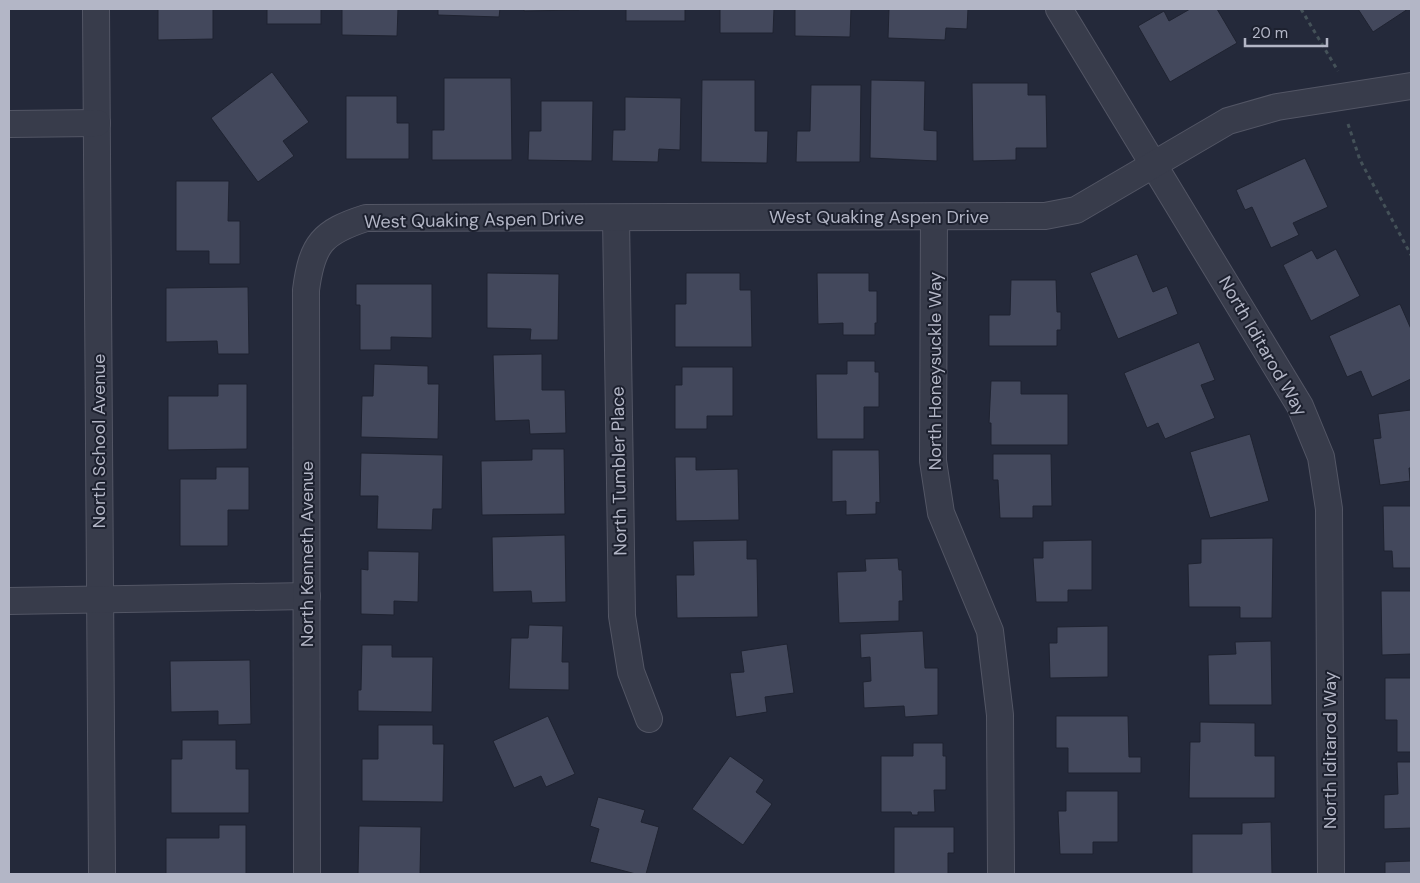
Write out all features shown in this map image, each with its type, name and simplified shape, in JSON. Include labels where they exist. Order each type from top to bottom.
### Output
[{"type":"street","name":"North School Avenue","points":[[96,9],[102,874]]},
{"type":"street","name":"North Iditarod Way","points":[[1059,9],[1155,164],[1300,406],[1321,457],[1329,509],[1331,874]]},
{"type":"street","name":"West Quaking Aspen Drive","points":[[323,238],[344,225],[366,218],[1044,216],[1076,210],[1236,119],[1277,106],[1411,86]]},
{"type":"street","points":[[9,124],[97,123]]},
{"type":"street","name":"North Honeysuckle Way","points":[[934,217],[933,461],[941,513],[990,631],[1000,715],[1001,874]]},
{"type":"street","name":"North Tumbler Place","points":[[616,218],[622,616],[631,672],[649,719]]},
{"type":"street","name":"North Kenneth Avenue","points":[[308,874],[306,290],[309,264],[323,238]]},
{"type":"street","points":[[9,601],[307,596]]},
{"type":"path","points":[[1301,9],[1330,56],[1339,76]]},
{"type":"path","points":[[1347,118],[1360,160],[1411,255]]},
{"type":"building","points":[[158,9],[213,9],[213,39],[158,40]]},
{"type":"building","points":[[267,9],[321,9],[321,24],[267,24]]},
{"type":"building","points":[[342,9],[398,9],[397,36],[342,35]]},
{"type":"building","points":[[438,9],[500,9],[499,17],[438,15]]},
{"type":"building","points":[[524,9],[579,9],[579,10],[524,11]]},
{"type":"building","points":[[626,9],[685,9],[685,21],[626,21]]},
{"type":"building","points":[[720,9],[774,9],[773,33],[720,33]]},
{"type":"building","points":[[795,9],[851,9],[850,37],[795,36]]},
{"type":"building","points":[[889,9],[968,9],[967,29],[946,28],[945,40],[888,38]]},
{"type":"building","points":[[1190,9],[1217,9],[1237,43],[1170,82],[1138,26],[1164,11],[1169,21]]},
{"type":"building","points":[[1358,9],[1408,9],[1373,32]]},
{"type":"building","points":[[272,72],[309,122],[283,141],[294,156],[258,182],[211,118]]},
{"type":"building","points":[[444,78],[511,78],[512,160],[432,160],[432,130],[444,130]]},
{"type":"building","points":[[702,80],[755,80],[755,131],[768,131],[767,163],[701,162]]},
{"type":"building","points":[[871,80],[925,81],[924,130],[937,131],[937,161],[870,158]]},
{"type":"building","points":[[972,83],[1028,83],[1028,95],[1046,95],[1047,148],[1016,148],[1016,160],[973,161]]},
{"type":"building","points":[[811,85],[861,85],[860,162],[796,162],[797,131],[810,131]]},
{"type":"building","points":[[346,96],[397,96],[397,123],[409,123],[409,159],[346,159]]},
{"type":"building","points":[[625,97],[681,98],[680,150],[659,149],[658,162],[612,161],[613,130],[625,130]]},
{"type":"building","points":[[541,101],[593,101],[592,161],[528,160],[529,131],[541,131]]},
{"type":"building","points":[[1305,158],[1328,207],[1293,223],[1299,235],[1271,248],[1252,207],[1245,210],[1236,190]]},
{"type":"building","points":[[176,181],[229,181],[228,221],[240,221],[240,264],[209,264],[209,251],[176,251]]},
{"type":"building","points":[[1336,249],[1360,296],[1311,321],[1283,265],[1312,250],[1317,259]]},
{"type":"building","points":[[1137,254],[1153,292],[1167,286],[1178,314],[1118,339],[1090,273]]},
{"type":"building","points":[[487,273],[559,274],[558,340],[530,340],[531,329],[487,328]]},
{"type":"building","points":[[686,273],[740,273],[740,290],[751,290],[752,347],[675,347],[675,304],[686,304]]},
{"type":"building","points":[[817,273],[869,273],[869,291],[877,291],[875,335],[843,335],[843,323],[818,324]]},
{"type":"building","points":[[1011,280],[1056,280],[1057,312],[1061,312],[1061,330],[1057,330],[1057,346],[989,346],[989,315],[1010,315]]},
{"type":"building","points":[[356,284],[432,284],[432,338],[391,337],[391,350],[360,350],[360,305],[356,305]]},
{"type":"building","points":[[248,287],[249,354],[218,354],[217,341],[166,342],[166,288]]},
{"type":"building","points":[[1400,304],[1411,329],[1411,379],[1372,397],[1361,371],[1347,377],[1329,336]]},
{"type":"building","points":[[1199,342],[1215,380],[1201,385],[1215,418],[1165,439],[1158,423],[1147,428],[1124,373]]},
{"type":"building","points":[[542,354],[542,390],[565,390],[566,433],[530,434],[529,420],[495,421],[493,355]]},
{"type":"building","points":[[847,361],[875,361],[875,372],[879,372],[879,407],[864,407],[864,439],[817,439],[816,374],[847,374]]},
{"type":"building","points":[[374,364],[428,366],[428,384],[439,384],[438,439],[361,437],[362,396],[373,396]]},
{"type":"building","points":[[682,367],[733,367],[733,416],[707,416],[707,429],[675,429],[675,385],[682,385]]},
{"type":"building","points":[[991,381],[1021,381],[1021,394],[1068,394],[1068,445],[991,445],[991,423],[989,423]]},
{"type":"building","points":[[218,384],[247,384],[247,449],[168,450],[168,396],[218,396]]},
{"type":"building","points":[[1411,410],[1410,481],[1380,485],[1373,439],[1381,438],[1378,414]]},
{"type":"building","points":[[1250,434],[1269,501],[1210,518],[1190,452]]},
{"type":"building","points":[[532,449],[564,449],[565,514],[482,515],[481,461],[532,460]]},
{"type":"building","points":[[832,450],[879,450],[880,503],[876,502],[876,514],[846,515],[846,501],[832,502]]},
{"type":"building","points":[[361,453],[443,455],[442,509],[433,509],[432,530],[377,529],[378,496],[360,496]]},
{"type":"building","points":[[993,454],[1051,454],[1052,506],[1033,506],[1033,518],[1000,518],[998,480],[993,480]]},
{"type":"building","points":[[675,457],[696,457],[696,470],[738,469],[739,520],[676,521]]},
{"type":"building","points":[[216,467],[249,467],[249,510],[228,510],[228,546],[180,546],[180,479],[216,479]]},
{"type":"building","points":[[1383,506],[1411,506],[1411,568],[1393,568],[1392,551],[1384,551]]},
{"type":"building","points":[[565,535],[566,602],[532,603],[531,591],[493,592],[492,537]]},
{"type":"building","points":[[1273,538],[1272,618],[1240,618],[1240,607],[1189,607],[1188,564],[1201,563],[1201,539]]},
{"type":"building","points":[[747,540],[747,559],[757,559],[758,617],[677,618],[676,575],[694,575],[693,541]]},
{"type":"building","points":[[1092,540],[1092,590],[1068,590],[1068,602],[1036,602],[1033,558],[1043,558],[1043,541]]},
{"type":"building","points":[[368,551],[419,552],[418,602],[394,601],[394,615],[361,614],[361,569],[368,570]]},
{"type":"building","points":[[898,558],[899,570],[902,570],[903,601],[899,601],[899,621],[839,623],[837,572],[866,571],[865,559]]},
{"type":"building","points":[[1381,591],[1411,591],[1411,654],[1382,655]]},
{"type":"building","points":[[529,625],[563,626],[562,662],[569,662],[569,690],[509,689],[511,638],[528,638]]},
{"type":"building","points":[[1108,626],[1108,677],[1050,678],[1049,643],[1057,643],[1057,627]]},
{"type":"building","points":[[923,631],[925,668],[938,668],[938,715],[905,717],[904,706],[864,708],[863,682],[871,681],[870,657],[861,658],[860,634]]},
{"type":"building","points":[[1271,641],[1272,705],[1209,705],[1208,655],[1236,654],[1235,642]]},
{"type":"building","points":[[787,644],[794,693],[765,697],[767,712],[736,717],[730,673],[744,672],[741,651]]},
{"type":"building","points":[[362,645],[392,645],[392,657],[433,657],[432,712],[358,711],[358,690],[361,690]]},
{"type":"building","points":[[250,660],[251,724],[218,725],[218,711],[171,712],[170,661]]},
{"type":"building","points":[[1385,678],[1411,678],[1411,752],[1397,752],[1397,720],[1385,720]]},
{"type":"building","points":[[548,716],[575,774],[546,787],[541,776],[514,788],[493,741]]},
{"type":"building","points":[[1056,716],[1128,716],[1129,757],[1141,757],[1141,773],[1068,773],[1068,748],[1056,748]]},
{"type":"building","points":[[1200,722],[1255,723],[1255,756],[1275,756],[1275,798],[1189,798],[1190,742],[1200,742]]},
{"type":"building","points":[[378,725],[433,725],[433,744],[444,744],[443,802],[362,801],[362,759],[378,759]]},
{"type":"building","points":[[182,740],[236,740],[236,769],[249,769],[249,813],[171,813],[171,759],[182,759]]},
{"type":"building","points":[[913,743],[943,743],[943,756],[946,756],[946,790],[934,790],[935,812],[918,812],[918,815],[912,815],[911,812],[881,812],[881,756],[913,756]]},
{"type":"building","points":[[730,756],[764,780],[756,792],[772,804],[743,845],[692,809]]},
{"type":"building","points":[[1397,762],[1411,762],[1411,828],[1384,829],[1384,795],[1398,794]]},
{"type":"building","points":[[1066,791],[1118,791],[1118,842],[1093,842],[1093,854],[1060,854],[1058,811],[1066,811]]},
{"type":"building","points":[[598,797],[645,810],[641,822],[659,827],[646,874],[636,874],[590,862],[599,829],[590,826]]},
{"type":"building","points":[[1271,822],[1272,874],[1192,874],[1192,834],[1242,834],[1242,823]]},
{"type":"building","points":[[219,825],[246,825],[246,874],[166,874],[166,838],[219,838]]},
{"type":"building","points":[[359,826],[421,827],[420,874],[358,874]]},
{"type":"building","points":[[894,827],[954,827],[954,853],[948,853],[948,874],[894,874]]},
{"type":"building","points":[[1411,861],[1411,874],[1385,874],[1385,862]]}]
